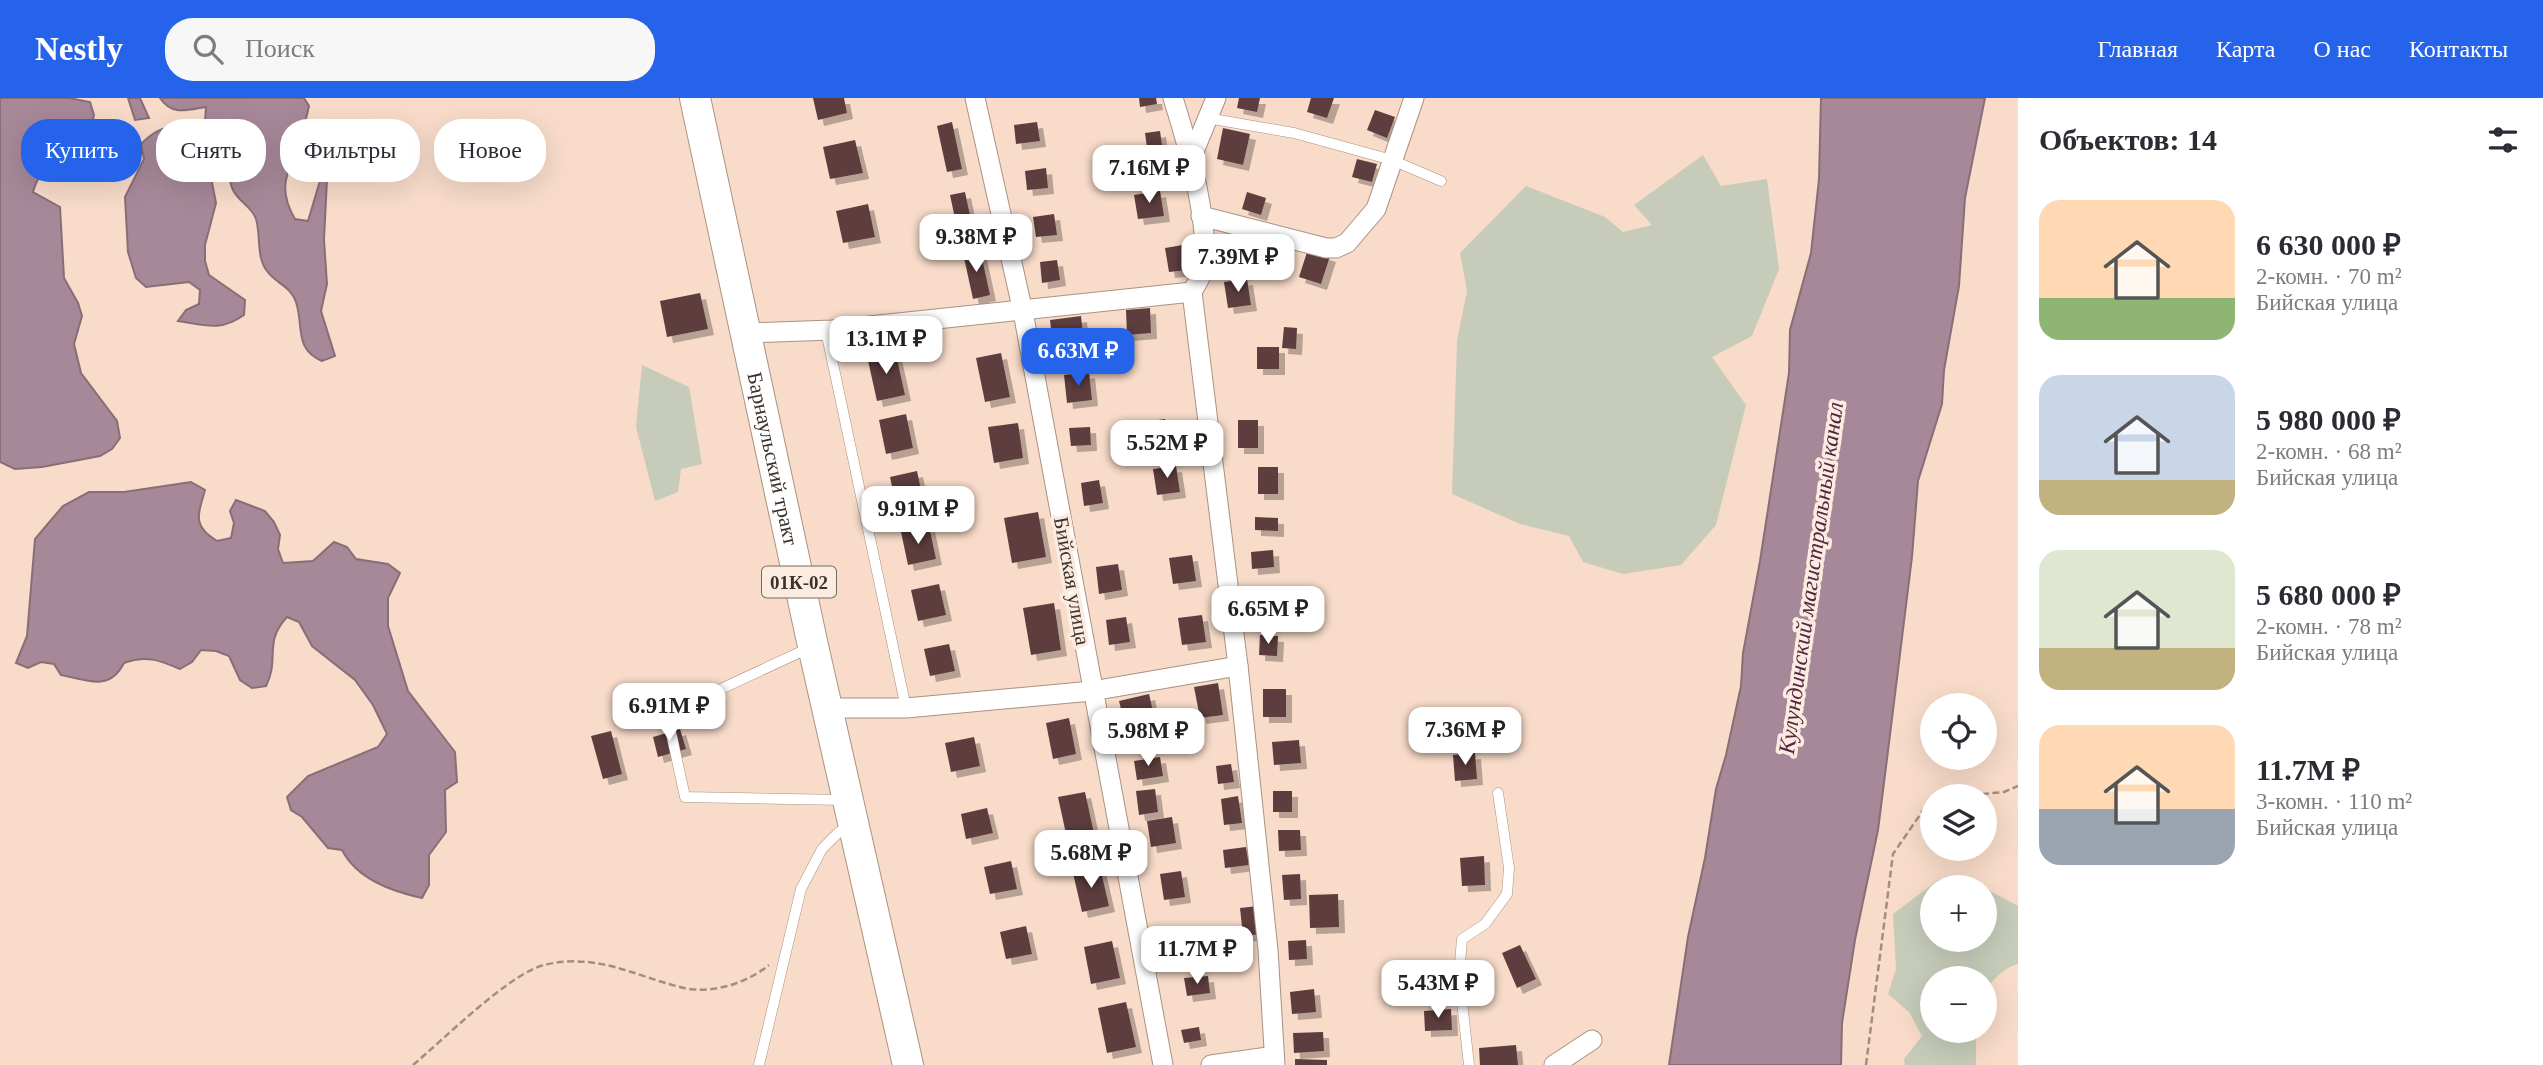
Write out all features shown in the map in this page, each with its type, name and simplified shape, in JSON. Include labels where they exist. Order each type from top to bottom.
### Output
[{"type":"main road","name":"Барнаульский тракт","points":[[695,98],[813,646],[908,1065]]},
{"type":"street","name":"Бийская улица","points":[[975,98],[1023,312],[1163,1065]]},
{"type":"street","points":[[1173,98],[1201,216],[1205,265],[1192,292],[1238,666],[1268,950],[1274,1060],[1211,1065]]},
{"type":"street","points":[[1190,161],[1216,98]]},
{"type":"street","points":[[1201,216],[1326,248],[1347,243],[1376,209],[1415,98]]},
{"type":"street","points":[[746,333],[827,331],[1192,292]]},
{"type":"street","points":[[827,708],[906,708],[1092,691],[1238,666]]},
{"type":"street","points":[[1554,1065],[1592,1040]]},
{"type":"lane","points":[[1207,118],[1294,133],[1392,160],[1441,181]]},
{"type":"lane","points":[[827,331],[906,708]]},
{"type":"lane","points":[[759,1065],[801,890],[822,849],[839,832],[852,813],[685,797],[667,714],[813,646]]},
{"type":"lane","points":[[1469,1065],[1459,975],[1462,939],[1485,924],[1507,894],[1509,868],[1499,793]]},
{"type":"path","points":[[1997,793],[2018,786]]},
{"type":"path","points":[[1866,1065],[1893,854],[1920,815]]},
{"type":"path","points":[[414,1065],[517,977],[543,965],[572,962],[602,964],[631,970],[686,988],[715,988],[743,981],[767,967],[786,948]]},
{"type":"green space","points":[[1703,155],[1721,186],[1767,179],[1779,269],[1752,336],[1712,357],[1746,405],[1716,525],[1681,565],[1623,574],[1583,562],[1569,536],[1520,524],[1452,494],[1457,341],[1467,291],[1460,253],[1526,186],[1605,217],[1623,232],[1652,225],[1634,205]]},
{"type":"green space","points":[[642,365],[689,387],[702,464],[681,469],[678,492],[655,501],[636,427]]},
{"type":"green space","points":[[1920,894],[1920,952],[1997,952],[1997,895],[2018,906],[2018,964],[1997,977],[1997,966],[1920,966],[1920,1032],[1909,1012],[1888,994],[1896,969],[1893,914]]},
{"type":"green space","points":[[1920,1039],[1920,1043],[1976,1043],[1976,1065],[1905,1065],[1904,1059]]},
{"type":"water","points":[[0,98],[69,98],[90,102],[93,119],[21,119],[21,182],[37,182],[33,192],[60,207],[64,278],[82,316],[74,344],[81,373],[117,421],[120,438],[112,449],[100,456],[42,467],[15,469],[0,462]]},
{"type":"water","points":[[128,98],[140,98],[149,118],[135,119]]},
{"type":"water","points":[[160,98],[304,98],[309,106],[306,119],[280,119],[280,182],[286,182],[286,196],[295,219],[308,221],[320,182],[327,182],[324,240],[327,284],[321,311],[335,356],[322,361],[307,350],[294,297],[270,275],[264,265],[256,219],[252,211],[238,198],[231,182],[266,182],[266,119],[205,119],[206,107],[175,110]]},
{"type":"water","name":"Кулундинский магистральный канал","points":[[1821,98],[1985,98],[1965,198],[1959,286],[1944,370],[1942,404],[1918,481],[1912,557],[1878,830],[1855,940],[1842,1023],[1841,1065],[1669,1065],[1688,937],[1716,789],[1741,686],[1743,653],[1789,373],[1790,330],[1811,253],[1819,179]]},
{"type":"water","points":[[156,132],[156,182],[212,182],[216,203],[205,245],[205,261],[209,275],[245,300],[244,315],[227,324],[204,325],[178,321],[186,310],[199,304],[200,290],[189,282],[146,287],[136,278],[128,252],[125,197],[132,182],[142,182],[142,143]]},
{"type":"water","points":[[191,482],[205,490],[199,513],[200,525],[217,541],[231,538],[234,523],[230,511],[236,500],[265,511],[274,522],[280,535],[278,549],[283,563],[313,561],[334,542],[347,547],[356,559],[388,564],[400,573],[388,598],[388,626],[408,691],[455,752],[457,782],[445,790],[446,832],[429,855],[429,885],[422,898],[399,892],[366,876],[356,869],[342,850],[328,848],[302,817],[291,810],[287,797],[308,776],[378,747],[387,734],[373,705],[355,680],[312,646],[299,622],[287,617],[280,626],[266,686],[252,688],[240,680],[229,656],[216,651],[201,650],[192,662],[180,669],[165,663],[139,659],[124,663],[112,678],[97,682],[61,675],[54,664],[41,662],[28,668],[16,663],[27,636],[35,539],[63,506],[89,492],[124,492]]},
{"type":"building","points":[[813,98],[844,98],[847,113],[818,120]]},
{"type":"building","points":[[1139,98],[1156,98],[1157,104],[1140,107]]},
{"type":"building","points":[[1239,98],[1260,98],[1257,112],[1237,108]]},
{"type":"building","points":[[1311,98],[1334,98],[1327,118],[1307,112]]},
{"type":"building","points":[[1375,110],[1395,117],[1387,138],[1367,130]]},
{"type":"building","points":[[952,122],[962,169],[947,172],[937,126]]},
{"type":"building","points":[[1037,122],[1040,141],[1016,144],[1014,125]]},
{"type":"building","points":[[1223,128],[1250,134],[1243,165],[1217,159]]},
{"type":"building","points":[[1160,131],[1163,152],[1148,155],[1145,133]]},
{"type":"building","points":[[855,140],[863,173],[830,179],[823,147]]},
{"type":"building","points":[[1357,159],[1377,164],[1372,182],[1352,177]]},
{"type":"building","points":[[1046,168],[1048,188],[1027,190],[1025,171]]},
{"type":"building","points":[[1160,191],[1164,216],[1138,219],[1134,195]]},
{"type":"building","points":[[965,192],[974,234],[959,237],[950,195]]},
{"type":"building","points":[[1247,192],[1266,198],[1261,215],[1242,209]]},
{"type":"building","points":[[868,204],[875,237],[843,243],[836,211]]},
{"type":"building","points":[[1054,214],[1057,235],[1036,237],[1033,217]]},
{"type":"building","points":[[1183,245],[1187,270],[1169,272],[1165,248]]},
{"type":"building","points":[[980,249],[990,295],[973,299],[963,253]]},
{"type":"building","points":[[1308,249],[1330,256],[1321,284],[1299,277]]},
{"type":"building","points":[[1057,260],[1060,280],[1042,283],[1040,262]]},
{"type":"building","points":[[1247,279],[1251,305],[1228,308],[1224,282]]},
{"type":"building","points":[[700,293],[708,329],[667,337],[660,301]]},
{"type":"building","points":[[1150,308],[1151,333],[1127,335],[1126,310]]},
{"type":"building","points":[[1081,316],[1084,343],[1053,347],[1050,320]]},
{"type":"building","points":[[1284,327],[1297,328],[1296,349],[1282,348]]},
{"type":"building","points":[[1257,347],[1279,347],[1279,369],[1257,369]]},
{"type":"building","points":[[895,350],[905,395],[877,401],[867,356]]},
{"type":"building","points":[[1001,353],[1010,397],[985,402],[976,358]]},
{"type":"building","points":[[1089,372],[1092,400],[1067,403],[1064,375]]},
{"type":"building","points":[[906,414],[913,448],[886,454],[879,420]]},
{"type":"building","points":[[1165,419],[1169,445],[1148,448],[1144,422]]},
{"type":"building","points":[[1238,420],[1258,420],[1258,448],[1238,448]]},
{"type":"building","points":[[1018,423],[1023,458],[994,463],[988,427]]},
{"type":"building","points":[[1090,427],[1091,445],[1071,446],[1069,428]]},
{"type":"building","points":[[1176,466],[1180,492],[1157,495],[1153,469]]},
{"type":"building","points":[[1258,467],[1278,467],[1278,494],[1258,494]]},
{"type":"building","points":[[917,471],[924,504],[897,510],[890,477]]},
{"type":"building","points":[[1099,480],[1103,503],[1084,506],[1081,483]]},
{"type":"building","points":[[1038,512],[1046,557],[1012,563],[1004,518]]},
{"type":"building","points":[[1255,517],[1278,518],[1278,531],[1255,530]]},
{"type":"building","points":[[929,526],[936,559],[908,565],[901,532]]},
{"type":"building","points":[[1273,550],[1274,567],[1252,569],[1251,552]]},
{"type":"building","points":[[1192,555],[1196,581],[1173,584],[1169,558]]},
{"type":"building","points":[[1118,564],[1122,590],[1099,594],[1096,567]]},
{"type":"building","points":[[939,584],[946,615],[918,621],[911,590]]},
{"type":"building","points":[[1282,597],[1284,620],[1256,622],[1255,599]]},
{"type":"building","points":[[1054,603],[1061,650],[1031,655],[1023,608]]},
{"type":"building","points":[[1202,615],[1206,642],[1182,645],[1178,618]]},
{"type":"building","points":[[1126,617],[1130,642],[1109,645],[1106,620]]},
{"type":"building","points":[[1260,635],[1278,636],[1277,656],[1259,655]]},
{"type":"building","points":[[949,644],[955,671],[930,676],[924,649]]},
{"type":"building","points":[[1218,683],[1223,715],[1200,718],[1194,687]]},
{"type":"building","points":[[1263,689],[1286,689],[1286,717],[1263,717]]},
{"type":"building","points":[[1149,694],[1153,711],[1123,717],[1119,701]]},
{"type":"building","points":[[1069,718],[1076,754],[1053,759],[1046,723]]},
{"type":"building","points":[[680,729],[686,749],[658,757],[653,737]]},
{"type":"building","points":[[611,731],[622,774],[603,779],[591,736]]},
{"type":"building","points":[[974,737],[980,766],[951,772],[945,743]]},
{"type":"building","points":[[1299,740],[1301,763],[1274,765],[1272,742]]},
{"type":"building","points":[[1475,753],[1477,779],[1455,781],[1453,755]]},
{"type":"building","points":[[1160,757],[1163,776],[1137,780],[1134,761]]},
{"type":"building","points":[[1231,764],[1234,782],[1218,784],[1216,766]]},
{"type":"building","points":[[1155,789],[1158,812],[1139,815],[1136,791]]},
{"type":"building","points":[[1273,791],[1292,791],[1292,812],[1273,812]]},
{"type":"building","points":[[1085,792],[1095,838],[1068,843],[1058,797]]},
{"type":"building","points":[[1238,796],[1242,823],[1224,825],[1221,799]]},
{"type":"building","points":[[987,808],[993,833],[966,839],[961,814]]},
{"type":"building","points":[[1172,817],[1176,843],[1151,847],[1147,821]]},
{"type":"building","points":[[1278,830],[1300,830],[1301,850],[1279,851]]},
{"type":"building","points":[[1246,847],[1249,865],[1225,868],[1223,850]]},
{"type":"building","points":[[1484,856],[1485,885],[1462,886],[1460,858]]},
{"type":"building","points":[[1011,861],[1017,889],[990,894],[984,867]]},
{"type":"building","points":[[1100,867],[1109,906],[1082,912],[1073,873]]},
{"type":"building","points":[[1181,871],[1185,897],[1164,900],[1160,874]]},
{"type":"building","points":[[1300,874],[1301,899],[1284,900],[1282,875]]},
{"type":"building","points":[[1338,894],[1339,927],[1310,928],[1309,895]]},
{"type":"building","points":[[1258,906],[1262,934],[1243,936],[1240,908]]},
{"type":"building","points":[[1026,926],[1032,954],[1006,959],[1000,932]]},
{"type":"building","points":[[1197,928],[1200,951],[1176,954],[1174,931]]},
{"type":"building","points":[[1306,940],[1307,959],[1289,960],[1288,941]]},
{"type":"building","points":[[1112,941],[1120,978],[1091,984],[1084,947]]},
{"type":"building","points":[[1520,945],[1536,979],[1517,988],[1502,953]]},
{"type":"building","points":[[1208,976],[1210,993],[1187,996],[1184,978]]},
{"type":"building","points":[[1314,989],[1316,1012],[1292,1014],[1290,992]]},
{"type":"building","points":[[1126,1002],[1136,1047],[1107,1053],[1098,1008]]},
{"type":"building","points":[[1451,1009],[1452,1030],[1425,1031],[1424,1011]]},
{"type":"building","points":[[1199,1027],[1201,1040],[1184,1043],[1181,1030]]},
{"type":"building","points":[[1323,1032],[1324,1051],[1294,1053],[1293,1033]]},
{"type":"building","points":[[1516,1045],[1518,1065],[1480,1065],[1479,1048]]},
{"type":"building","points":[[1295,1059],[1327,1060],[1327,1065],[1295,1065]]}]
